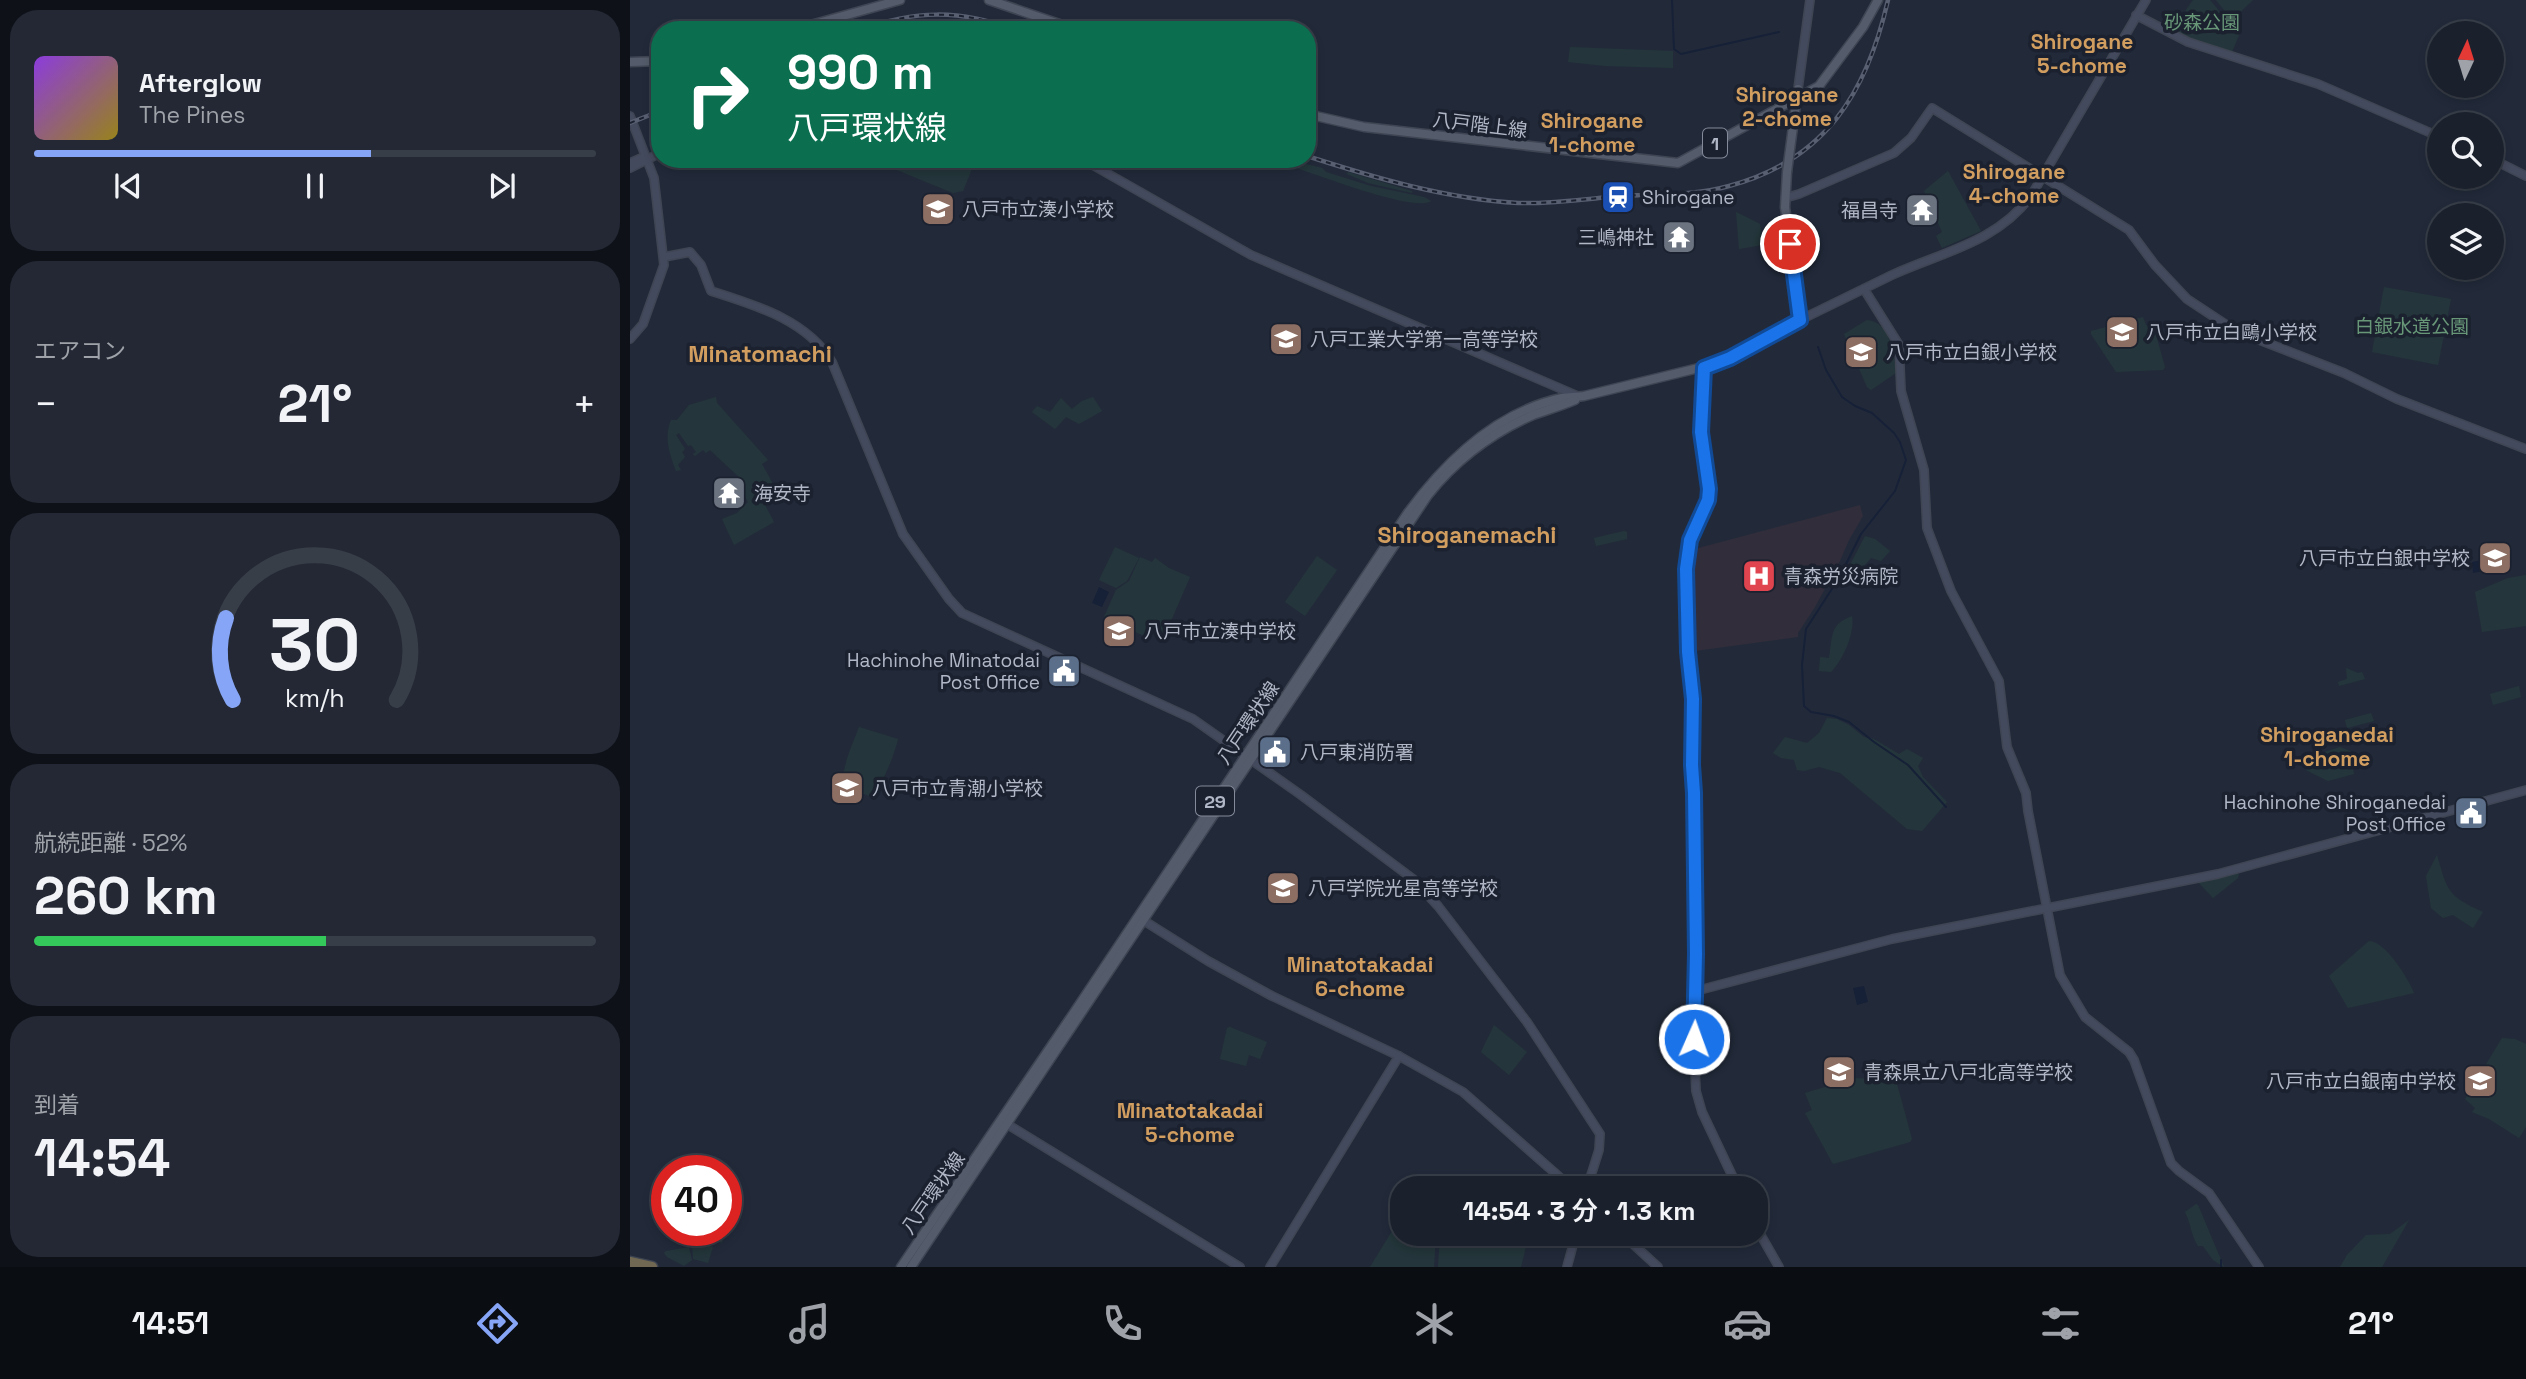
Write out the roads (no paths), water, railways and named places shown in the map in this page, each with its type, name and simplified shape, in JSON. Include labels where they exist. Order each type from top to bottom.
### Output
[{"type":"highway","points":[[630,1262],[652,1267]]},
{"type":"main road","points":[[825,21],[900,0]]},
{"type":"main road","points":[[989,0],[1051,21]]},
{"type":"main road","name":"八戸階上線","points":[[1316,116],[1364,127],[1678,163],[1819,86],[1863,27],[1878,0]]},
{"type":"main road","points":[[630,62],[651,61]]},
{"type":"main road","points":[[1798,89],[1785,198],[1800,320]]},
{"type":"main road","name":"八戸環状線","points":[[911,1267],[1004,1122],[1430,483],[1461,452],[1519,415],[1554,401],[1704,368],[1730,358],[1800,320]]},
{"type":"main road","name":"八戸環状線","points":[[1248,757],[1435,486],[1462,460],[1500,432],[1533,415],[1580,397]]},
{"type":"main road","name":"八戸環状線","points":[[901,1267],[1004,1122]]},
{"type":"street","points":[[1798,89],[1810,0]]},
{"type":"street","points":[[1800,320],[1894,274],[1998,230],[2022,207],[2043,176],[2146,0]]},
{"type":"street","points":[[2136,15],[2188,42],[2318,83],[2427,131]]},
{"type":"street","points":[[1785,198],[1894,153],[1911,138],[1932,108],[2129,230],[2155,265],[2187,299],[2234,331],[2344,373],[2397,399],[2526,449]]},
{"type":"street","points":[[630,116],[654,178],[664,257],[662,276],[648,312],[643,324],[630,340]]},
{"type":"street","points":[[630,168],[635,162],[651,157]]},
{"type":"street","points":[[2504,165],[2526,176]]},
{"type":"street","points":[[1099,168],[1251,256],[1580,397]]},
{"type":"street","points":[[664,257],[690,251],[701,265],[711,291],[775,313],[818,343],[832,362],[903,534],[962,613],[1193,719],[1422,887],[1527,1022],[1600,1134],[1599,1150],[1591,1176]]},
{"type":"street","points":[[1864,289],[1899,345],[1901,391],[1924,470],[1927,528],[1951,591],[1991,662],[2001,686],[2007,747],[2026,793],[2060,975],[2085,1017],[2129,1052],[2134,1060],[2171,1163],[2209,1193],[2259,1267]]},
{"type":"street","points":[[1704,368],[1701,432],[1709,489],[1708,500],[1690,540],[1686,569],[1688,652],[1693,699],[1696,991],[1693,1027],[1696,1091],[1702,1112],[1732,1176]]},
{"type":"street","points":[[1551,384],[1557,392],[1554,401]]},
{"type":"street","points":[[1696,991],[1892,940],[2218,874],[2526,790]]},
{"type":"street","points":[[1141,918],[1208,961],[1272,996],[1399,1056],[1463,1092],[1558,1176]]},
{"type":"street","points":[[1270,1267],[1399,1056]]},
{"type":"street","points":[[1004,1122],[1240,1267]]},
{"type":"street","points":[[1567,1267],[1573,1246]]},
{"type":"street","points":[[1635,1246],[1658,1267]]},
{"type":"street","points":[[1767,1246],[1779,1267]]},
{"type":"water","points":[[2488,559],[2490,570],[2473,573],[2472,562]]},
{"type":"water","points":[[1099,587],[1109,592],[1102,607],[1092,603]]},
{"type":"water","points":[[1864,986],[1868,1002],[1857,1005],[1853,988]]},
{"type":"waterway","points":[[1672,0],[1674,49],[1681,54],[1779,32]]},
{"type":"waterway","points":[[1818,347],[1826,370],[1842,397],[1872,413],[1894,433],[1906,460],[1895,491],[1861,534],[1839,578],[1806,629],[1802,665],[1804,706],[1811,712],[1849,722],[1908,765],[1946,807]]},
{"type":"waterway","points":[[2221,1260],[2221,1267]]},
{"type":"railway","points":[[1316,159],[1411,186],[1465,197],[1518,203],[1688,193],[1729,186],[1763,174],[1792,159],[1816,140],[1837,118],[1868,64],[1888,0]]},
{"type":"railway","points":[[890,21],[937,15],[956,15],[986,21]]},
{"type":"railway","points":[[630,123],[651,115]]},
{"type":"place","name":"Shirogane","points":[[1618,197]]},
{"type":"place","name":"八戸市立湊小学校","points":[[938,209]]},
{"type":"place","name":"福昌寺","points":[[1922,210]]},
{"type":"place","name":"三嶋神社","points":[[1679,237]]},
{"type":"place","name":"八戸市立白鷗小学校","points":[[2122,332]]},
{"type":"place","name":"八戸工業大学第一高等学校","points":[[1286,339]]},
{"type":"place","name":"八戸市立白銀小学校","points":[[1861,352]]},
{"type":"place","name":"海安寺","points":[[729,493]]},
{"type":"place","name":"八戸市立白銀中学校","points":[[2495,558]]},
{"type":"place","name":"青森労災病院","points":[[1759,576]]},
{"type":"place","name":"八戸市立湊中学校","points":[[1119,631]]},
{"type":"place","name":"Hachinohe Minatodai Post Office","points":[[1064,671]]},
{"type":"place","name":"八戸東消防署","points":[[1275,752]]},
{"type":"place","name":"八戸市立青潮小学校","points":[[847,788]]},
{"type":"place","name":"Hachinohe Shiroganedai Post Office","points":[[2471,813]]},
{"type":"place","name":"八戸学院光星高等学校","points":[[1283,888]]},
{"type":"place","name":"青森県立八戸北高等学校","points":[[1839,1072]]},
{"type":"place","name":"八戸市立白銀南中学校","points":[[2480,1081]]},
{"type":"district","name":"Shirogane 5-chome","points":[[2082,53]]},
{"type":"district","name":"Shirogane 2-chome","points":[[1787,106]]},
{"type":"district","name":"Shirogane 1-chome","points":[[1592,132]]},
{"type":"district","name":"Shirogane 4-chome","points":[[2014,183]]},
{"type":"district","name":"Minatomachi","points":[[760,354]]},
{"type":"district","name":"Shiroganemachi","points":[[1467,535]]},
{"type":"district","name":"Shiroganedai 1-chome","points":[[2327,746]]},
{"type":"district","name":"Minatotakadai 6-chome","points":[[1360,976]]},
{"type":"district","name":"Minatotakadai 5-chome","points":[[1190,1122]]},
{"type":"park label","name":"砂森公園","points":[[2202,22]]},
{"type":"park label","name":"白銀水道公園","points":[[2412,326]]}]
